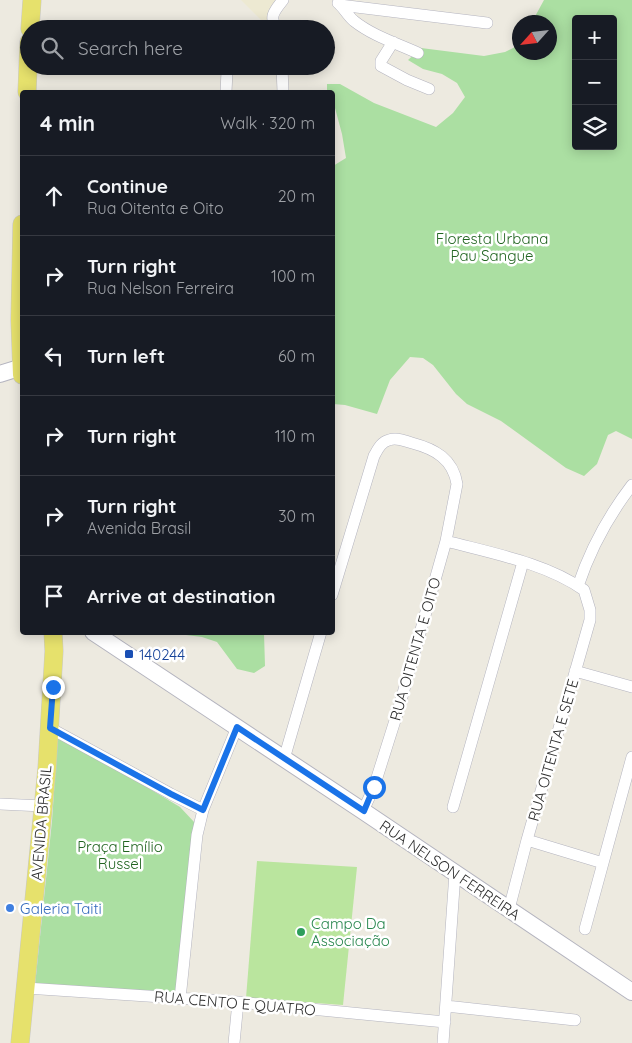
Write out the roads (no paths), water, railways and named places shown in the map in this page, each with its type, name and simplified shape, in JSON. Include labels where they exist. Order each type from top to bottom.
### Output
[{"type":"main road","points":[[31,20],[32,0]]},
{"type":"main road","points":[[27,90],[28,75]]},
{"type":"main road","points":[[0,374],[20,371]]},
{"type":"main road","name":"AVENIDA BRASIL","points":[[20,1043],[50,728],[53,635]]},
{"type":"main road","name":"RUA NELSON FERREIRA","points":[[98,635],[364,811],[632,992]]},
{"type":"street","points":[[272,20],[272,14],[283,0]]},
{"type":"street","points":[[338,2],[487,23]]},
{"type":"street","points":[[338,2],[348,16],[356,22],[384,39],[418,53]]},
{"type":"street","points":[[393,42],[381,61],[381,66],[429,89]]},
{"type":"street","points":[[226,90],[227,75]]},
{"type":"street","points":[[282,75],[283,90]]},
{"type":"street","name":"RUA OITENTA E OITO","points":[[335,586],[374,456],[382,444],[388,440],[396,439],[427,447],[440,454],[453,470],[457,484],[446,541],[398,711],[374,787],[364,811]]},
{"type":"street","points":[[446,541],[523,562],[581,588],[588,560],[613,512],[632,485]]},
{"type":"street","points":[[453,807],[523,562]]},
{"type":"street","name":"RUA OITENTA E SETE","points":[[509,909],[590,620],[589,604],[581,588]]},
{"type":"street","points":[[284,759],[321,635]]},
{"type":"street","points":[[575,671],[632,687]]},
{"type":"street","points":[[180,998],[197,835],[203,810],[237,727]]},
{"type":"street","points":[[50,728],[203,810]]},
{"type":"street","points":[[585,929],[632,757]]},
{"type":"street","points":[[0,804],[43,806]]},
{"type":"street","points":[[527,840],[603,863]]},
{"type":"street","points":[[443,1043],[455,873]]},
{"type":"street","name":"RUA CENTO E QUATRO","points":[[26,988],[238,1002],[445,1022]]},
{"type":"street","points":[[234,1043],[238,1002]]},
{"type":"street","points":[[446,1006],[575,1020]]},
{"type":"place","name":"140244","points":[[129,654]]},
{"type":"place","name":"Galeria Taiti","points":[[10,908]]},
{"type":"place","name":"Campo Da Associação","points":[[301,932]]},
{"type":"park label","name":"Floresta Urbana Pau Sangue","points":[[492,246]]},
{"type":"park label","name":"Praça Emílio Russel","points":[[120,854]]}]
